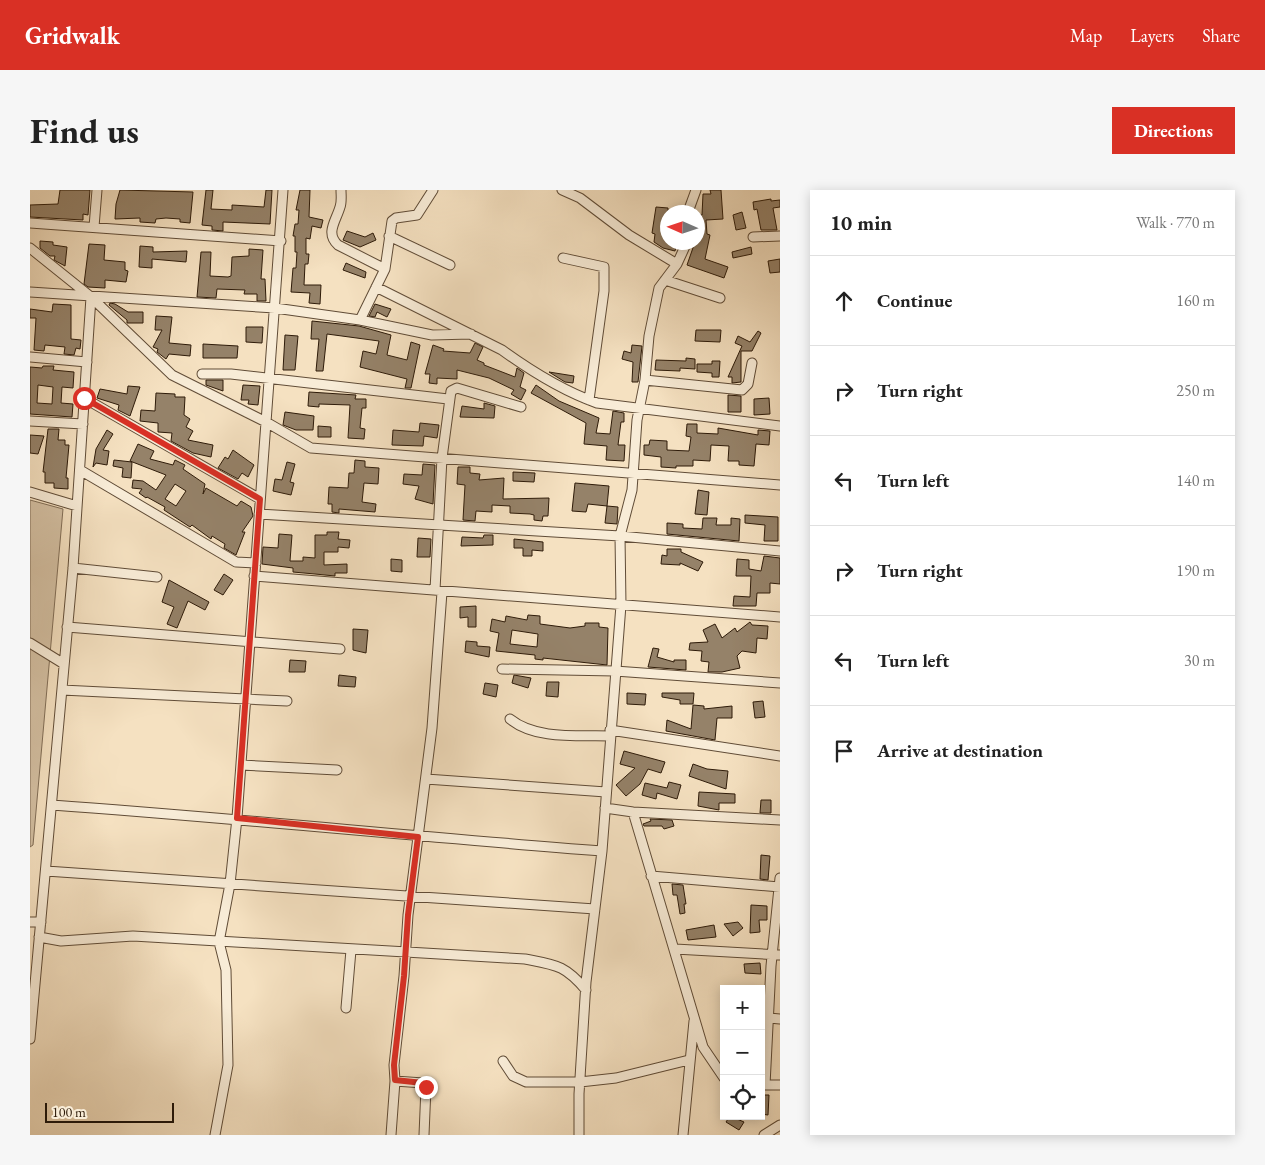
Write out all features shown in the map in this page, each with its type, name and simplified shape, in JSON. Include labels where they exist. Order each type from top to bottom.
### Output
[{"type":"street","points":[[94,228],[97,190]]},
{"type":"street","points":[[215,1135],[228,1065],[226,970],[219,942],[230,884],[237,818],[268,379],[281,241],[283,190]]},
{"type":"street","points":[[341,190],[341,206],[330,234],[332,240],[338,245],[385,269]]},
{"type":"street","points":[[360,320],[385,269],[392,221],[396,218],[417,215],[433,190]]},
{"type":"street","points":[[562,190],[580,198],[629,236],[677,264]]},
{"type":"street","points":[[691,205],[696,190]]},
{"type":"street","points":[[30,223],[281,241]]},
{"type":"street","points":[[389,236],[450,265]]},
{"type":"street","points":[[753,238],[780,236]]},
{"type":"street","points":[[30,248],[91,297],[172,375],[266,422],[311,448],[780,484]]},
{"type":"street","points":[[579,1135],[580,1082],[586,990],[602,851],[620,606],[620,536],[632,490],[637,420],[659,288],[677,264],[683,250]]},
{"type":"street","points":[[564,258],[604,267],[604,291],[589,400]]},
{"type":"street","points":[[665,280],[720,298]]},
{"type":"street","points":[[376,287],[502,350],[570,392],[589,400],[780,426]]},
{"type":"street","points":[[30,292],[276,308],[360,320],[432,335],[471,334]]},
{"type":"street","points":[[30,1039],[34,958],[41,922],[62,690],[80,470],[91,297]]},
{"type":"street","points":[[30,357],[87,362]]},
{"type":"street","points":[[645,380],[742,390],[748,384],[752,363]]},
{"type":"street","points":[[202,374],[213,372],[448,400]]},
{"type":"street","points":[[391,1135],[395,1080],[394,1065],[411,895],[426,779],[439,591],[437,526],[448,400],[451,391],[457,388],[521,407]]},
{"type":"street","points":[[84,398],[260,499]]},
{"type":"street","points":[[30,421],[83,424]]},
{"type":"street","points":[[80,470],[236,562],[256,563]]},
{"type":"street","points":[[30,492],[77,506]]},
{"type":"street","points":[[259,514],[620,536],[780,551]]},
{"type":"street","points":[[72,568],[157,577]]},
{"type":"street","points":[[254,576],[780,617]]},
{"type":"street","points":[[67,627],[340,649]]},
{"type":"street","points":[[30,643],[64,664]]},
{"type":"street","points":[[502,669],[615,671],[780,683]]},
{"type":"street","points":[[62,690],[287,701]]},
{"type":"street","points":[[510,719],[519,727],[544,733],[610,733],[780,756]]},
{"type":"street","points":[[241,765],[337,770]]},
{"type":"street","points":[[426,779],[606,792]]},
{"type":"street","points":[[52,805],[237,818],[418,837],[602,851]]},
{"type":"street","points":[[605,808],[633,812],[780,820]]},
{"type":"street","points":[[633,812],[703,1047],[722,1075]]},
{"type":"street","points":[[46,871],[595,909]]},
{"type":"street","points":[[651,876],[780,884],[776,955],[768,1018],[764,1075]]},
{"type":"street","points":[[30,922],[41,922]]},
{"type":"street","points":[[39,937],[61,941],[133,936],[525,960],[555,965],[571,972],[586,990]]},
{"type":"street","points":[[675,949],[776,955]]},
{"type":"street","points":[[346,1008],[351,950]]},
{"type":"street","points":[[685,1134],[689,1060],[695,1018]]},
{"type":"street","points":[[768,1018],[780,1019]]},
{"type":"street","points":[[503,1060],[514,1076],[526,1082],[580,1082],[616,1078],[689,1060]]},
{"type":"street","points":[[395,1080],[423,1083],[426,1087],[424,1135]]},
{"type":"street","points":[[765,1085],[780,1084]]},
{"type":"street","points":[[764,1135],[780,1124]]},
{"type":"shaded area","points":[[30,500],[63,509],[33,845],[30,847]]},
{"type":"building","points":[[60,190],[90,190],[88,215],[83,214],[83,220],[30,217],[30,205],[58,204]]},
{"type":"building","points":[[120,190],[193,192],[190,223],[180,222],[180,219],[166,218],[156,219],[155,223],[140,222],[140,218],[115,219],[116,204]]},
{"type":"building","points":[[206,190],[213,190],[211,209],[232,210],[232,205],[264,207],[266,190],[272,190],[270,224],[223,222],[223,231],[212,230],[212,226],[202,225]]},
{"type":"building","points":[[300,190],[310,190],[309,217],[323,220],[321,228],[312,226],[310,239],[306,238],[306,254],[309,254],[308,264],[305,264],[304,285],[321,285],[320,304],[309,303],[310,293],[291,292],[293,268],[296,268],[297,252],[295,252],[295,236],[293,236],[295,224],[298,224],[299,210],[296,210]]},
{"type":"building","points":[[710,190],[721,190],[723,219],[706,220],[707,234],[710,235],[705,259],[728,267],[724,278],[687,265],[692,250],[705,250],[705,205],[702,205],[703,194],[711,194]]},
{"type":"building","points":[[771,199],[771,201],[780,200],[780,207],[773,208],[777,230],[761,230],[757,209],[754,210],[753,202]]},
{"type":"building","points":[[656,207],[660,207],[660,246],[654,242],[655,234],[652,233]]},
{"type":"building","points":[[742,212],[746,228],[736,230],[733,215]]},
{"type":"building","points":[[347,231],[365,237],[373,233],[376,240],[360,247],[343,240]]},
{"type":"building","points":[[40,241],[53,242],[53,245],[67,247],[65,266],[54,260],[55,256],[50,256],[40,248]]},
{"type":"building","points":[[89,244],[105,245],[104,260],[125,262],[125,270],[128,271],[126,282],[105,280],[105,288],[88,287],[84,284]]},
{"type":"building","points":[[140,246],[153,247],[153,252],[187,251],[186,262],[152,259],[152,268],[139,267]]},
{"type":"building","points":[[751,247],[752,254],[733,258],[732,252]]},
{"type":"building","points":[[249,249],[263,250],[261,279],[265,279],[266,301],[257,301],[257,294],[244,294],[245,290],[217,289],[216,298],[197,297],[201,252],[211,252],[210,276],[228,277],[231,276],[232,257],[249,256]]},
{"type":"building","points":[[780,259],[780,272],[770,273],[768,261]]},
{"type":"building","points":[[346,263],[366,272],[365,278],[343,270]]},
{"type":"building","points":[[110,303],[128,312],[143,312],[143,323],[127,323],[127,320],[109,305]]},
{"type":"building","points":[[53,304],[71,305],[71,339],[81,340],[80,349],[76,348],[74,355],[64,354],[65,347],[45,345],[44,351],[34,350],[36,318],[30,318],[30,309],[52,312]]},
{"type":"building","points":[[375,304],[391,309],[387,317],[377,312],[375,317],[369,316]]},
{"type":"building","points":[[156,316],[172,317],[169,343],[191,345],[190,356],[169,354],[166,359],[157,352],[158,349],[153,347],[162,330],[155,330]]},
{"type":"building","points":[[312,321],[359,326],[391,335],[387,355],[407,360],[411,342],[420,345],[411,388],[405,388],[407,379],[360,367],[363,351],[376,354],[379,341],[327,334],[323,371],[316,371],[319,339],[311,339]]},
{"type":"building","points":[[246,327],[263,327],[262,343],[246,342]]},
{"type":"building","points":[[696,330],[721,330],[720,342],[695,341]]},
{"type":"building","points":[[758,331],[761,333],[752,351],[741,351],[741,382],[732,383],[732,377],[728,377],[742,346],[735,343],[738,336],[750,342]]},
{"type":"building","points":[[285,335],[298,336],[295,370],[283,370]]},
{"type":"building","points":[[475,343],[483,347],[477,360],[484,363],[484,365],[515,377],[517,368],[524,373],[520,387],[526,390],[521,400],[511,394],[514,390],[489,378],[457,370],[457,379],[437,378],[437,384],[429,383],[430,374],[425,374],[433,345],[444,349],[443,351],[470,353]]},
{"type":"building","points":[[203,344],[238,346],[237,358],[203,358]]},
{"type":"building","points":[[632,345],[642,346],[638,382],[632,382],[633,362],[622,359],[624,351],[631,353]]},
{"type":"building","points":[[686,358],[695,359],[695,369],[680,368],[680,371],[655,370],[656,360],[686,361]]},
{"type":"building","points":[[712,361],[720,361],[719,377],[712,377],[712,373],[697,372],[697,364],[712,364]]},
{"type":"building","points":[[43,366],[54,366],[53,370],[74,372],[73,388],[62,387],[61,403],[73,404],[72,417],[30,414],[30,367],[42,368]],"holes":[[[38,385],[53,387],[52,404],[37,403]]]},
{"type":"building","points":[[549,372],[574,376],[573,383],[565,382]]},
{"type":"building","points":[[206,380],[223,380],[223,391],[206,385]]},
{"type":"building","points":[[243,385],[260,386],[258,405],[248,404],[249,400],[241,400]]},
{"type":"building","points":[[536,385],[559,401],[599,418],[596,433],[610,434],[613,411],[624,413],[624,422],[621,422],[618,445],[625,445],[624,461],[606,460],[607,446],[584,444],[586,423],[531,393]]},
{"type":"building","points":[[128,386],[140,387],[130,416],[118,410],[119,405],[97,398],[100,389],[127,394]]},
{"type":"building","points":[[309,392],[356,395],[355,399],[366,399],[366,408],[362,408],[360,428],[365,429],[364,439],[348,438],[350,405],[319,404],[319,407],[308,406]]},
{"type":"building","points":[[156,393],[175,394],[175,397],[185,397],[184,415],[190,419],[186,427],[193,431],[188,440],[213,445],[211,457],[193,453],[171,441],[172,433],[158,432],[158,423],[140,421],[141,410],[155,411]]},
{"type":"building","points":[[728,395],[741,396],[741,412],[728,412]]},
{"type":"building","points":[[769,398],[770,414],[754,415],[754,399]]},
{"type":"building","points":[[484,403],[495,406],[494,418],[460,417],[462,406],[484,409]]},
{"type":"building","points":[[285,412],[314,416],[313,430],[296,430],[283,425]]},
{"type":"building","points":[[420,423],[439,425],[437,438],[424,436],[423,446],[392,445],[393,430],[419,432]]},
{"type":"building","points":[[687,424],[697,424],[697,433],[718,434],[718,428],[758,435],[758,430],[770,431],[769,445],[756,444],[754,466],[739,465],[739,461],[728,461],[729,446],[711,445],[710,461],[693,460],[693,466],[676,466],[676,468],[661,467],[661,457],[644,455],[644,445],[649,445],[650,440],[667,441],[667,450],[689,451],[691,437],[686,436]]},
{"type":"building","points":[[318,426],[331,427],[331,437],[318,437]]},
{"type":"building","points":[[48,429],[59,429],[58,440],[65,440],[65,445],[69,445],[66,478],[68,478],[68,489],[54,488],[54,483],[45,483],[45,472],[43,472]]},
{"type":"building","points":[[107,430],[113,434],[103,450],[109,451],[107,465],[96,463],[93,467],[96,449]]},
{"type":"building","points":[[30,435],[44,436],[38,454],[30,453]]},
{"type":"building","points":[[138,444],[154,451],[150,459],[173,465],[175,460],[185,465],[183,469],[205,484],[203,494],[206,488],[237,506],[241,501],[251,507],[253,516],[242,532],[245,532],[236,555],[224,548],[225,544],[212,536],[211,539],[192,525],[190,527],[164,510],[165,507],[146,498],[139,493],[142,489],[132,488],[133,480],[143,481],[156,490],[166,475],[130,461]],"holes":[[[175,484],[186,491],[176,506],[165,499]]]},
{"type":"building","points":[[233,450],[254,465],[248,477],[242,473],[238,479],[218,468],[225,457],[228,459]]},
{"type":"building","points":[[114,460],[132,462],[131,478],[122,477],[123,468],[113,466]]},
{"type":"building","points":[[355,460],[365,461],[365,467],[379,468],[378,484],[364,483],[362,502],[376,504],[375,512],[339,509],[339,513],[332,512],[332,504],[328,504],[329,487],[348,488],[349,473],[354,473]]},
{"type":"building","points":[[287,462],[295,464],[290,482],[294,483],[291,495],[273,491],[275,479],[282,480]]},
{"type":"building","points":[[423,464],[435,465],[433,504],[415,499],[419,486],[403,484],[404,474],[422,475]]},
{"type":"building","points":[[458,467],[470,467],[470,473],[480,474],[479,480],[504,478],[503,499],[549,498],[548,516],[543,516],[542,521],[534,520],[534,515],[510,513],[510,506],[492,505],[492,512],[476,511],[475,521],[463,520],[465,485],[457,484]]},
{"type":"building","points":[[513,472],[535,473],[534,482],[513,481]]},
{"type":"building","points":[[575,483],[609,486],[607,506],[588,504],[586,512],[572,511]]},
{"type":"building","points":[[698,490],[709,492],[707,515],[695,514]]},
{"type":"building","points":[[607,506],[618,507],[617,524],[605,523]]},
{"type":"building","points":[[745,515],[778,517],[778,541],[764,541],[765,525],[745,523]]},
{"type":"building","points":[[703,518],[717,518],[716,525],[731,525],[731,518],[740,519],[739,541],[667,534],[667,523],[683,524],[683,528],[702,529]]},
{"type":"building","points":[[327,532],[339,532],[338,539],[350,540],[349,548],[338,547],[338,552],[324,552],[324,565],[347,564],[347,573],[335,573],[335,576],[293,572],[293,568],[262,564],[263,547],[278,548],[279,534],[292,535],[290,561],[303,561],[303,557],[315,558],[315,535],[327,535]]},
{"type":"building","points":[[484,535],[493,535],[493,545],[461,546],[462,537],[483,538]]},
{"type":"building","points":[[418,538],[431,539],[430,557],[417,557]]},
{"type":"building","points":[[514,539],[543,542],[543,551],[532,550],[532,556],[523,556],[523,548],[514,548]]},
{"type":"building","points":[[667,549],[681,549],[681,552],[703,562],[698,571],[680,563],[680,565],[661,564],[662,555],[667,556]]},
{"type":"building","points":[[764,556],[780,558],[780,584],[770,583],[770,593],[757,593],[756,606],[733,606],[734,596],[750,597],[751,576],[736,576],[737,559],[749,560],[749,569],[761,571]]},
{"type":"building","points":[[391,559],[402,560],[402,572],[391,571]]},
{"type":"building","points":[[224,574],[233,580],[223,595],[214,590]]},
{"type":"building","points":[[169,580],[209,602],[205,610],[188,601],[177,628],[167,624],[174,607],[162,602]]},
{"type":"building","points":[[476,606],[476,627],[468,627],[468,617],[460,618],[460,607]]},
{"type":"building","points":[[528,615],[540,616],[540,624],[570,628],[585,626],[585,623],[599,623],[599,627],[608,628],[607,665],[543,658],[543,660],[535,659],[535,655],[496,651],[499,633],[490,631],[492,619],[505,622],[506,616],[527,620]],"holes":[[[512,630],[538,634],[537,647],[510,644]]]},
{"type":"building","points":[[750,622],[752,625],[768,626],[767,639],[757,638],[756,653],[742,651],[737,656],[740,668],[722,672],[708,672],[709,662],[701,661],[702,651],[689,650],[690,643],[708,642],[703,630],[715,624],[722,638],[735,628],[737,632]]},
{"type":"building","points":[[353,629],[368,630],[366,653],[353,650]]},
{"type":"building","points":[[466,641],[477,642],[477,646],[490,647],[489,657],[465,652]]},
{"type":"building","points":[[653,648],[659,649],[657,657],[674,662],[674,660],[686,660],[686,670],[648,667]]},
{"type":"building","points":[[290,660],[306,661],[305,672],[289,672]]},
{"type":"building","points":[[339,675],[356,677],[355,687],[338,686]]},
{"type":"building","points":[[514,675],[531,678],[528,688],[512,683]]},
{"type":"building","points":[[547,682],[559,682],[558,697],[546,696]]},
{"type":"building","points":[[485,683],[498,685],[496,697],[483,694]]},
{"type":"building","points":[[627,693],[646,694],[645,705],[627,704]]},
{"type":"building","points":[[662,693],[694,693],[693,704],[680,704],[680,700],[662,697]]},
{"type":"building","points":[[763,701],[765,717],[755,718],[753,702]]},
{"type":"building","points":[[693,705],[704,706],[704,709],[732,706],[732,718],[717,718],[715,740],[666,731],[667,720],[691,729]]},
{"type":"building","points":[[624,751],[665,762],[661,773],[648,769],[640,784],[626,796],[616,785],[635,768],[620,764]]},
{"type":"building","points":[[693,764],[707,769],[728,771],[726,789],[689,776]]},
{"type":"building","points":[[669,782],[681,785],[677,799],[657,793],[656,799],[642,795],[645,783],[667,788]]},
{"type":"building","points":[[699,792],[735,794],[735,803],[719,803],[719,810],[698,806]]},
{"type":"building","points":[[761,800],[771,800],[771,813],[760,813]]},
{"type":"building","points":[[650,819],[672,820],[674,826],[664,829],[662,826],[644,826],[643,824],[651,821]]},
{"type":"building","points":[[761,855],[770,856],[768,880],[760,879]]},
{"type":"building","points":[[672,884],[683,885],[686,904],[684,904],[685,913],[680,914],[677,895],[673,895]]},
{"type":"building","points":[[751,905],[767,906],[767,920],[759,920],[760,932],[750,933]]},
{"type":"building","points":[[738,922],[743,928],[733,936],[724,924]]},
{"type":"building","points":[[714,925],[716,937],[688,940],[686,930]]},
{"type":"building","points":[[760,963],[761,974],[745,973],[744,964]]},
{"type":"building","points":[[765,1095],[769,1095],[768,1115],[765,1115]]},
{"type":"building","points":[[727,1120],[739,1120],[744,1122],[739,1130],[726,1122]]},
{"type":"route","points":[[84,398],[260,499],[237,818],[418,837],[408,915],[404,976],[394,1065],[395,1080],[423,1083],[426,1087]]}]
